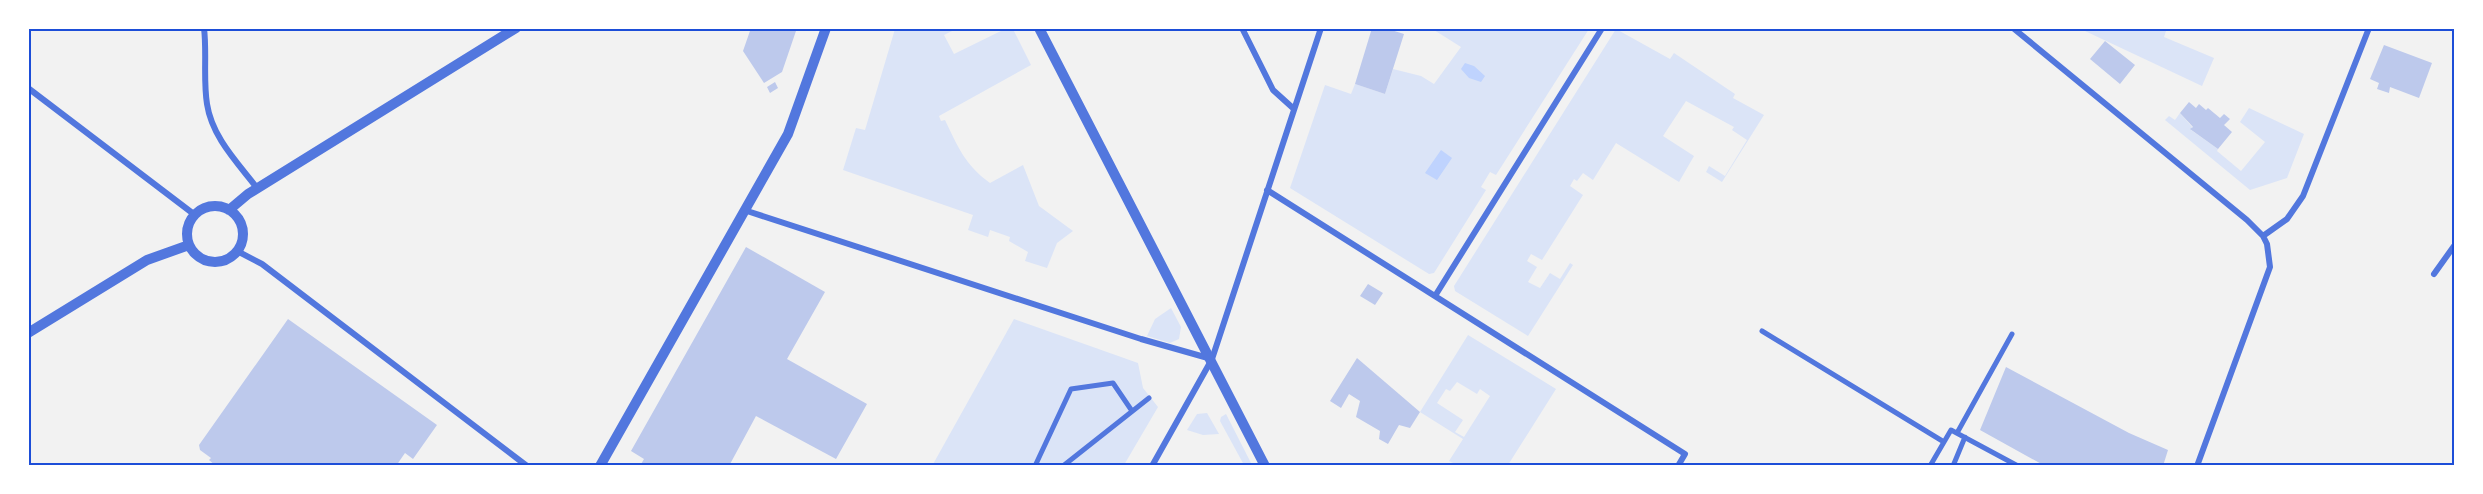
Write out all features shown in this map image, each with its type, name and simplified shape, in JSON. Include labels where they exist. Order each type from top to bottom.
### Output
[{"type":"street","points":[[204,28],[206,93],[211,119],[223,144],[257,188]]},
{"type":"street","points":[[229,210],[257,188],[516,28]]},
{"type":"street","points":[[600,465],[788,134],[826,28]]},
{"type":"street","points":[[1039,28],[1265,465]]},
{"type":"street","points":[[1242,28],[1273,90],[1294,109]]},
{"type":"street","points":[[1152,465],[1212,359],[1321,28]]},
{"type":"street","points":[[2013,28],[2263,236],[2269,251],[2268,274],[2197,465]]},
{"type":"street","points":[[2263,236],[2287,219],[2303,196],[2369,28]]},
{"type":"street","points":[[1435,296],[1601,30]]},
{"type":"street","points":[[28,88],[195,215]]},
{"type":"street","points":[[1267,190],[1685,454],[1679,465]]},
{"type":"street","points":[[209,207],[229,210],[236,216],[242,228],[242,238],[237,250],[228,259],[211,262],[199,258],[189,245],[187,227],[195,215],[209,207]]},
{"type":"street","points":[[743,210],[1141,339],[1212,359]]},
{"type":"street","points":[[28,333],[147,260],[189,245]]},
{"type":"street","points":[[2434,274],[2454,246]]},
{"type":"street","points":[[237,250],[262,264],[527,465]]},
{"type":"street","points":[[1762,331],[1944,442]]},
{"type":"street","points":[[1957,433],[2012,334]]},
{"type":"street","points":[[1035,465],[1071,389],[1113,383],[1132,411]]},
{"type":"street","points":[[1063,465],[1149,398]]},
{"type":"street","points":[[1930,465],[1951,430],[2018,465]]},
{"type":"street","points":[[1953,465],[1965,437]]},
{"type":"shaded area","points":[[2086,28],[2163,29],[2166,31],[2164,37],[2214,58],[2202,86],[2085,31]]},
{"type":"shaded area","points":[[895,29],[956,29],[944,35],[954,54],[1005,29],[1013,29],[1031,65],[939,116],[941,121],[945,120],[968,162],[981,176],[990,183],[1023,165],[1039,206],[1073,231],[1057,243],[1047,268],[1025,261],[1028,252],[1009,241],[1010,237],[990,230],[988,237],[968,230],[973,215],[843,170],[856,128],[865,130]]},
{"type":"shaded area","points":[[1435,29],[1589,29],[1496,175],[1490,172],[1481,187],[1486,190],[1434,273],[1429,274],[1290,188],[1325,85],[1351,94],[1355,84],[1385,94],[1393,69],[1421,76],[1434,84],[1461,47]]},
{"type":"shaded area","points":[[1616,29],[1670,59],[1674,53],[1735,94],[1733,98],[1764,115],[1722,182],[1706,172],[1709,166],[1725,176],[1747,140],[1732,130],[1734,127],[1686,101],[1663,136],[1694,156],[1679,182],[1616,143],[1593,180],[1583,173],[1577,181],[1574,179],[1570,186],[1583,195],[1542,260],[1531,254],[1527,261],[1537,267],[1528,282],[1540,288],[1550,273],[1560,279],[1570,263],[1573,265],[1528,336],[1455,291],[1454,286]]},
{"type":"shaded area","points":[[2249,108],[2304,134],[2287,178],[2250,190],[2165,120],[2169,116],[2175,120],[2180,113],[2192,127],[2191,130],[2218,149],[2217,151],[2241,171],[2265,142],[2240,122]]},
{"type":"shaded area","points":[[1171,308],[1181,327],[1179,339],[1170,343],[1147,336],[1155,319]]},
{"type":"shaded area","points":[[1014,319],[1138,363],[1143,388],[1158,407],[1124,465],[932,466]]},
{"type":"shaded area","points":[[1468,335],[1556,389],[1508,465],[1457,465],[1449,461],[1463,439],[1420,412]],"holes":[[[1457,382],[1477,394],[1480,389],[1490,396],[1464,437],[1455,432],[1463,420],[1437,403],[1446,389],[1450,391]]]},
{"type":"shaded area","points":[[1207,413],[1219,434],[1203,435],[1187,430],[1197,414]]},
{"type":"shaded area","points":[[1226,414],[1252,465],[1244,465],[1220,421],[1221,417]]},
{"type":"water","points":[[1465,63],[1474,66],[1485,76],[1481,82],[1469,78],[1461,69]]},
{"type":"water","points":[[1441,150],[1452,158],[1437,180],[1425,173]]},
{"type":"building","points":[[751,28],[797,28],[782,72],[764,83],[743,51]]},
{"type":"building","points":[[1372,28],[1385,28],[1404,34],[1385,94],[1355,84]]},
{"type":"building","points":[[2105,41],[2135,65],[2120,84],[2090,59]]},
{"type":"building","points":[[2384,45],[2432,63],[2419,98],[2390,87],[2389,93],[2377,89],[2379,83],[2370,79]]},
{"type":"building","points":[[775,82],[778,88],[770,93],[767,87]]},
{"type":"building","points":[[2189,102],[2196,108],[2199,104],[2206,110],[2208,108],[2220,118],[2224,114],[2230,119],[2224,125],[2232,132],[2218,149],[2190,129],[2193,127],[2180,113]]},
{"type":"building","points":[[746,247],[825,292],[787,359],[867,404],[836,459],[756,416],[729,466],[640,466],[644,459],[631,451]]},
{"type":"building","points":[[1368,284],[1383,293],[1375,305],[1360,296]]},
{"type":"building","points":[[288,319],[437,425],[413,459],[405,453],[396,466],[216,466],[209,460],[211,458],[200,450],[199,445]]},
{"type":"building","points":[[1357,358],[1420,412],[1410,428],[1399,425],[1388,444],[1379,439],[1380,431],[1356,417],[1360,401],[1349,394],[1341,408],[1330,401]]},
{"type":"building","points":[[2006,367],[2129,433],[2168,450],[2163,466],[2045,466],[1980,430]]}]
